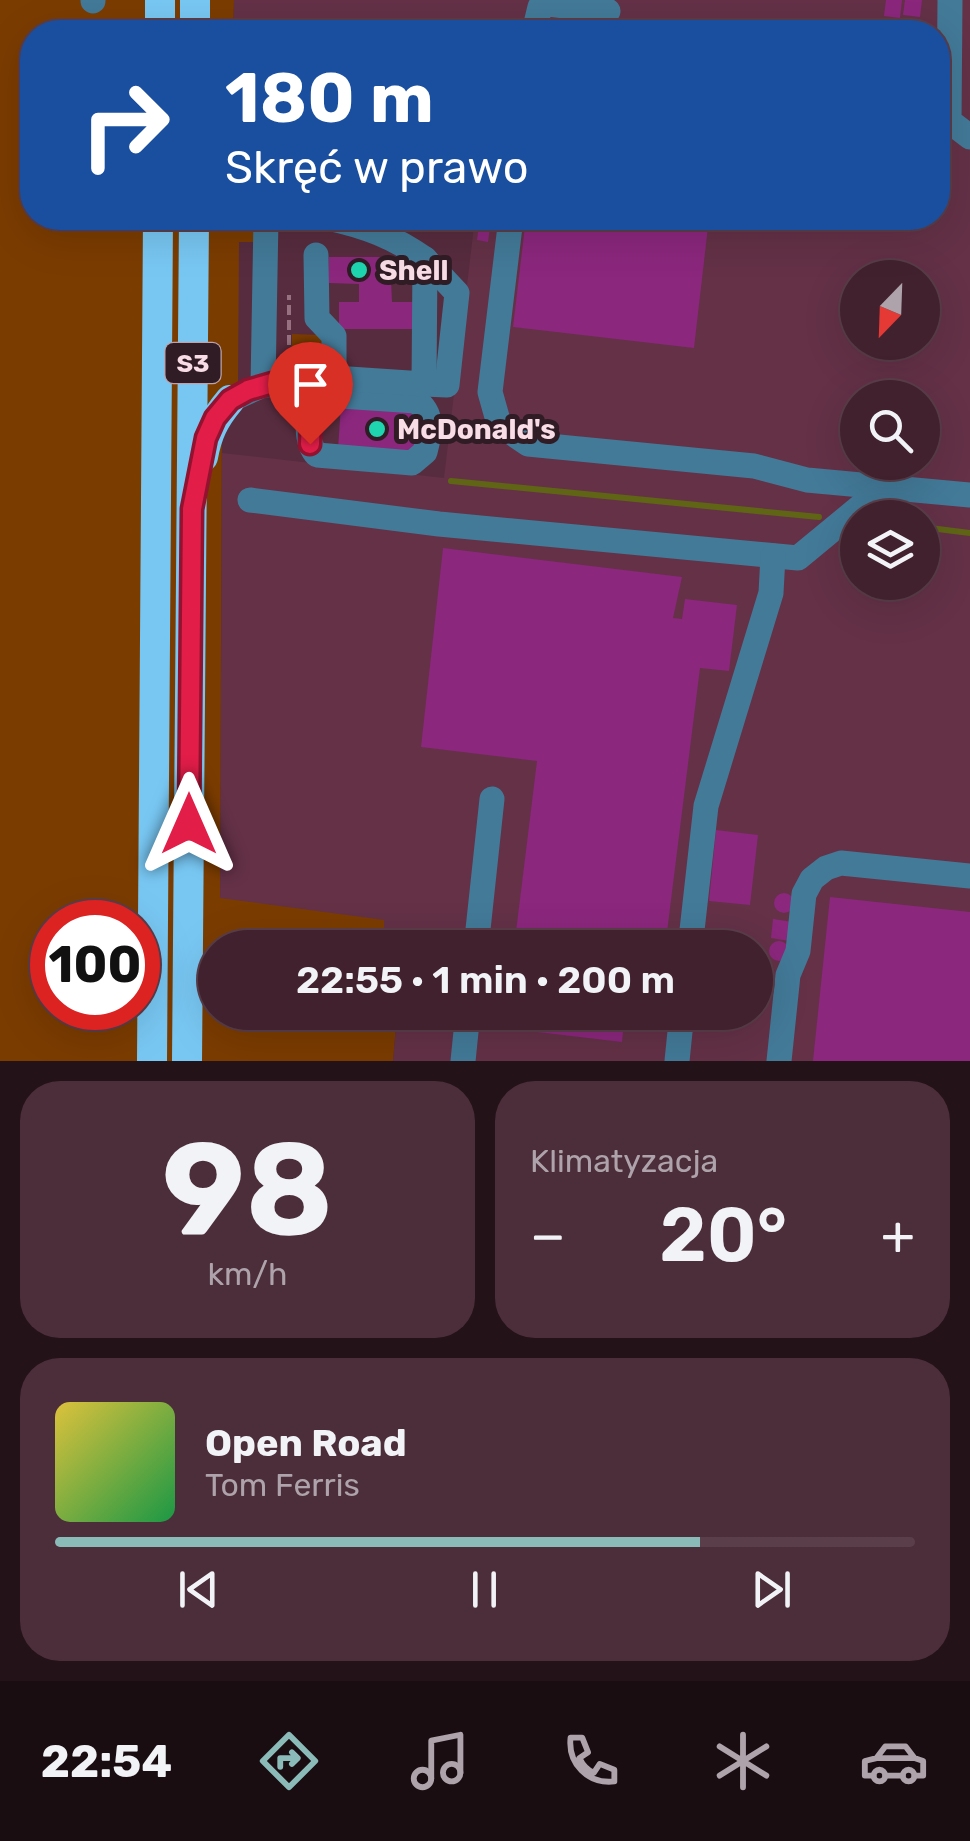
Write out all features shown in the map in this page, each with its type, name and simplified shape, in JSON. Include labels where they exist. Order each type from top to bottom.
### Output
[{"type":"highway","name":"S3","points":[[152,1061],[158,230]]},
{"type":"highway","name":"S3","points":[[187,1061],[194,230]]},
{"type":"highway","points":[[192,509],[206,438],[215,418],[230,400]]},
{"type":"lane","points":[[950,0],[950,121],[970,138]]},
{"type":"lane","points":[[537,20],[540,6],[548,4],[608,11]]},
{"type":"lane","points":[[263,385],[266,230]]},
{"type":"lane","points":[[230,400],[263,385],[436,385],[424,260],[398,240],[375,230]]},
{"type":"lane","points":[[510,230],[490,392],[500,424],[528,444],[754,466],[807,480],[970,495]]},
{"type":"lane","points":[[316,256],[316,318],[334,336],[319,385],[310,448],[322,458],[412,463],[425,452],[430,416],[416,401],[319,385]]},
{"type":"lane","points":[[250,500],[439,524],[798,558],[884,487]]},
{"type":"lane","points":[[692,930],[706,806],[772,592],[774,556]]},
{"type":"lane","points":[[478,930],[492,798]]},
{"type":"lane","points":[[779,1061],[788,975],[798,951],[804,894],[812,879],[841,863],[970,876]]},
{"type":"lane","points":[[463,1061],[466,1030]]},
{"type":"lane","points":[[677,1061],[680,1030]]},
{"type":"shaded area","points":[[0,0],[234,0],[233,20],[20,20],[20,230],[256,230],[256,242],[239,242],[238,382],[222,392],[220,898],[384,920],[384,928],[394,930],[198,930],[198,1030],[396,1030],[393,1061],[0,1061]]},
{"type":"shaded area","points":[[234,0],[970,0],[970,1061],[393,1061],[396,1030],[773,1030],[773,930],[394,930],[383,928],[384,921],[220,899],[222,453],[444,478],[474,230],[950,230],[950,20],[233,20]]},
{"type":"shaded area","points":[[292,334],[320,335],[325,340],[326,360],[314,371],[291,374]]},
{"type":"building","points":[[886,0],[902,0],[900,18],[884,16]]},
{"type":"building","points":[[905,0],[922,0],[920,17],[903,15]]},
{"type":"building","points":[[478,230],[490,230],[488,242],[477,240]]},
{"type":"building","points":[[525,230],[708,230],[694,348],[513,327]]},
{"type":"building","points":[[329,257],[390,257],[392,302],[420,302],[420,329],[339,329],[339,302],[359,302],[359,284],[329,283]]},
{"type":"building","name":"McDonald's","points":[[341,405],[417,410],[414,454],[338,449]]},
{"type":"building","points":[[443,548],[682,577],[673,618],[682,619],[685,599],[737,605],[729,671],[700,668],[667,930],[516,930],[537,761],[421,747]]},
{"type":"building","points":[[716,830],[758,835],[750,905],[709,901]]},
{"type":"building","points":[[784,893],[794,903],[784,913],[774,903]]},
{"type":"building","points":[[830,897],[970,912],[970,1061],[813,1061]]},
{"type":"building","points":[[773,919],[793,922],[790,941],[773,938]]},
{"type":"building","points":[[773,944],[786,944],[786,958],[773,958]]},
{"type":"building","points":[[521,1030],[623,1030],[622,1042]]},
{"type":"waterway","points":[[451,481],[819,517]]},
{"type":"waterway","points":[[940,529],[970,533]]},
{"type":"place","name":"Shell","points":[[359,270]]},
{"type":"place","name":"McDonald's","points":[[377,429]]},
{"type":"route","points":[[189,824],[192,509],[206,438],[215,418],[230,400],[248,390],[272,383],[312,383],[310,444]]}]
